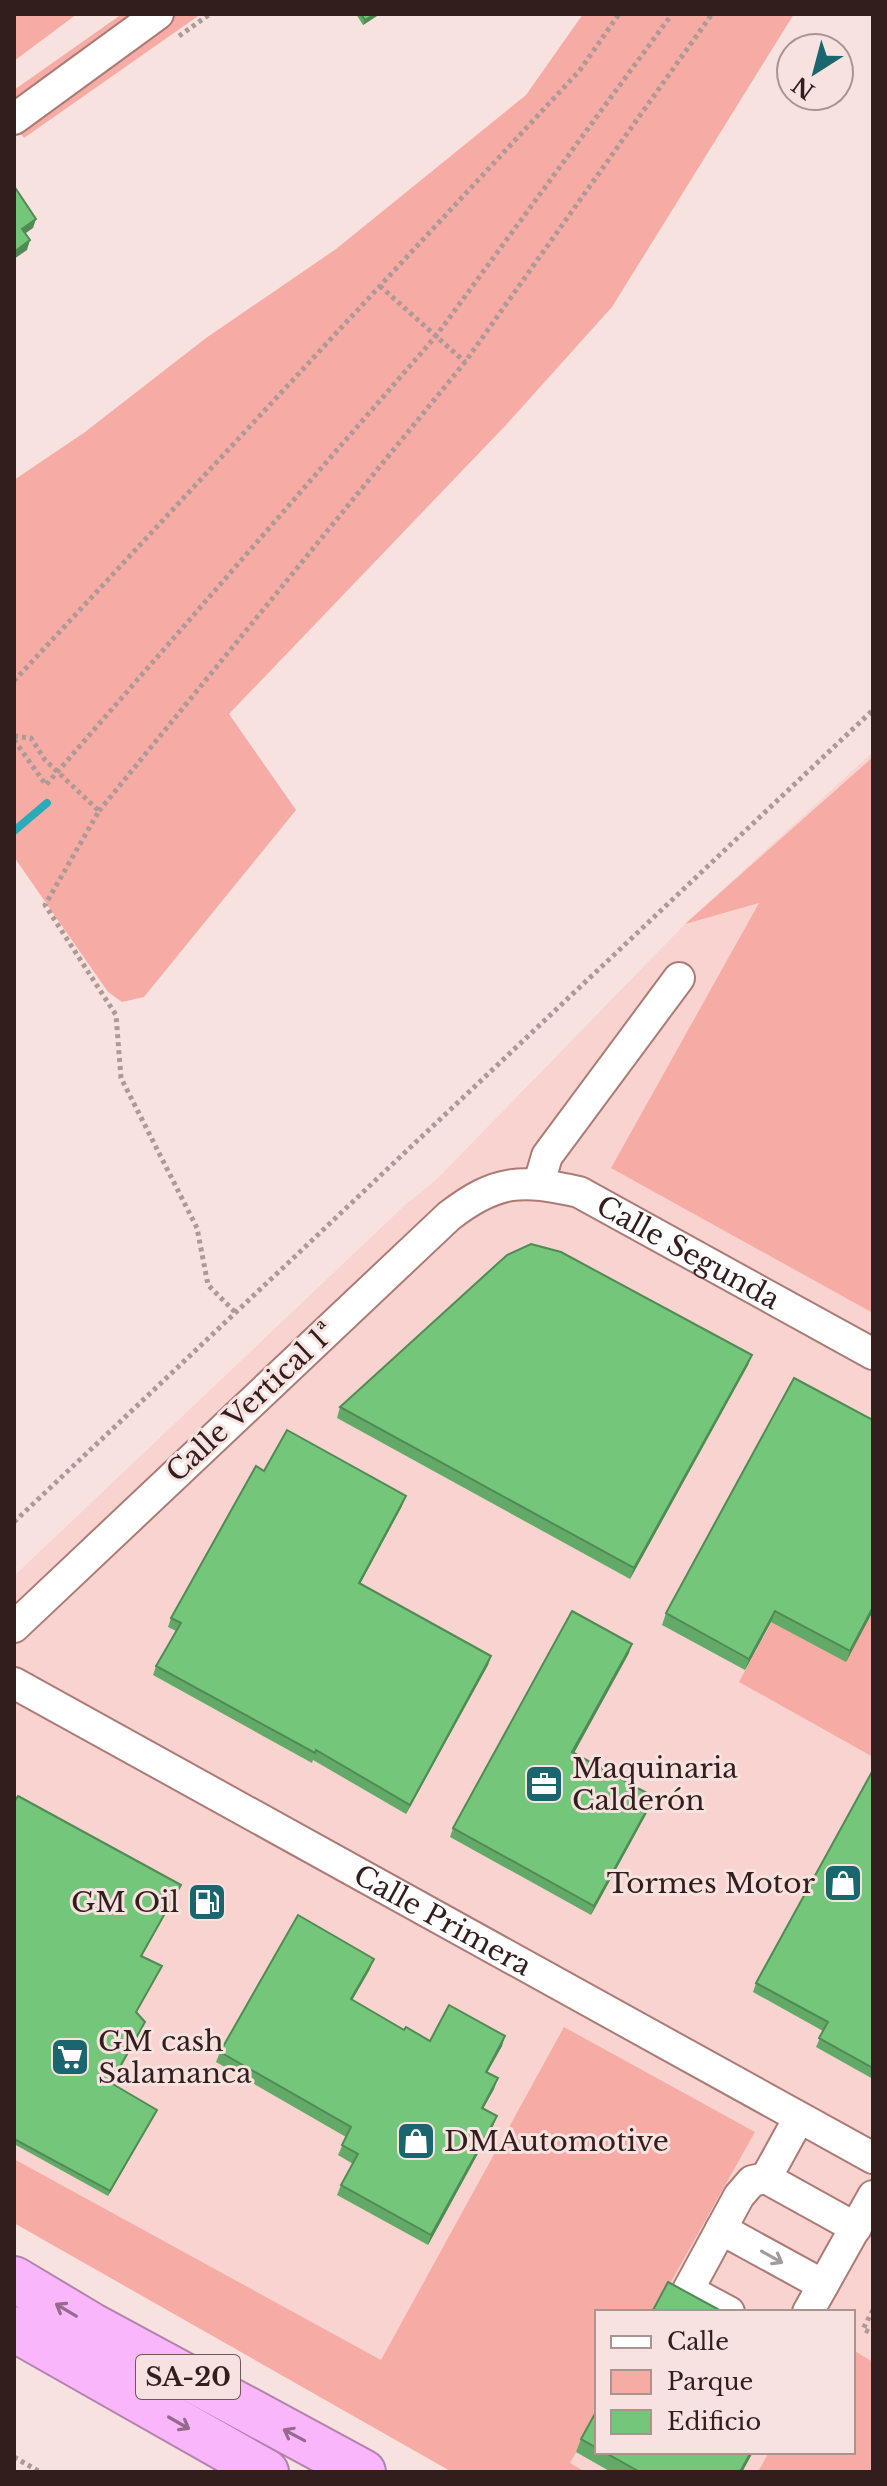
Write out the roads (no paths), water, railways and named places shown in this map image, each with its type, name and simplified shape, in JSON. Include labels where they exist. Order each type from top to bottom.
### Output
[{"type":"highway","name":"SA-20","points":[[14,2279],[91,2325],[363,2472]]},
{"type":"highway","name":"SA-20","points":[[14,2329],[266,2472]]},
{"type":"street","points":[[14,119],[158,14]]},
{"type":"street","points":[[539,1183],[547,1156],[679,978]]},
{"type":"street","name":"Calle Segunda","points":[[495,1187],[539,1183],[579,1192],[873,1354]]},
{"type":"street","name":"Calle Vertical 1ª","points":[[14,1627],[449,1216],[495,1187]]},
{"type":"street","name":"Calle Primera","points":[[14,1683],[873,2158]]},
{"type":"street","points":[[766,2178],[799,2118]]},
{"type":"street","points":[[725,2310],[688,2290],[721,2229],[752,2181],[766,2178],[856,2228]]},
{"type":"street","points":[[809,2310],[873,2196]]},
{"type":"street","points":[[721,2229],[823,2285]]},
{"type":"waterway","points":[[14,831],[47,803]]},
{"type":"place","name":"Maquinaria Calderón","points":[[544,1784]]},
{"type":"place","name":"Tormes Motor","points":[[843,1883]]},
{"type":"place","name":"GM Oil","points":[[207,1902]]},
{"type":"place","name":"GM cash Salamanca","points":[[70,2057]]},
{"type":"place","name":"DMAutomotive","points":[[416,2141]]}]
